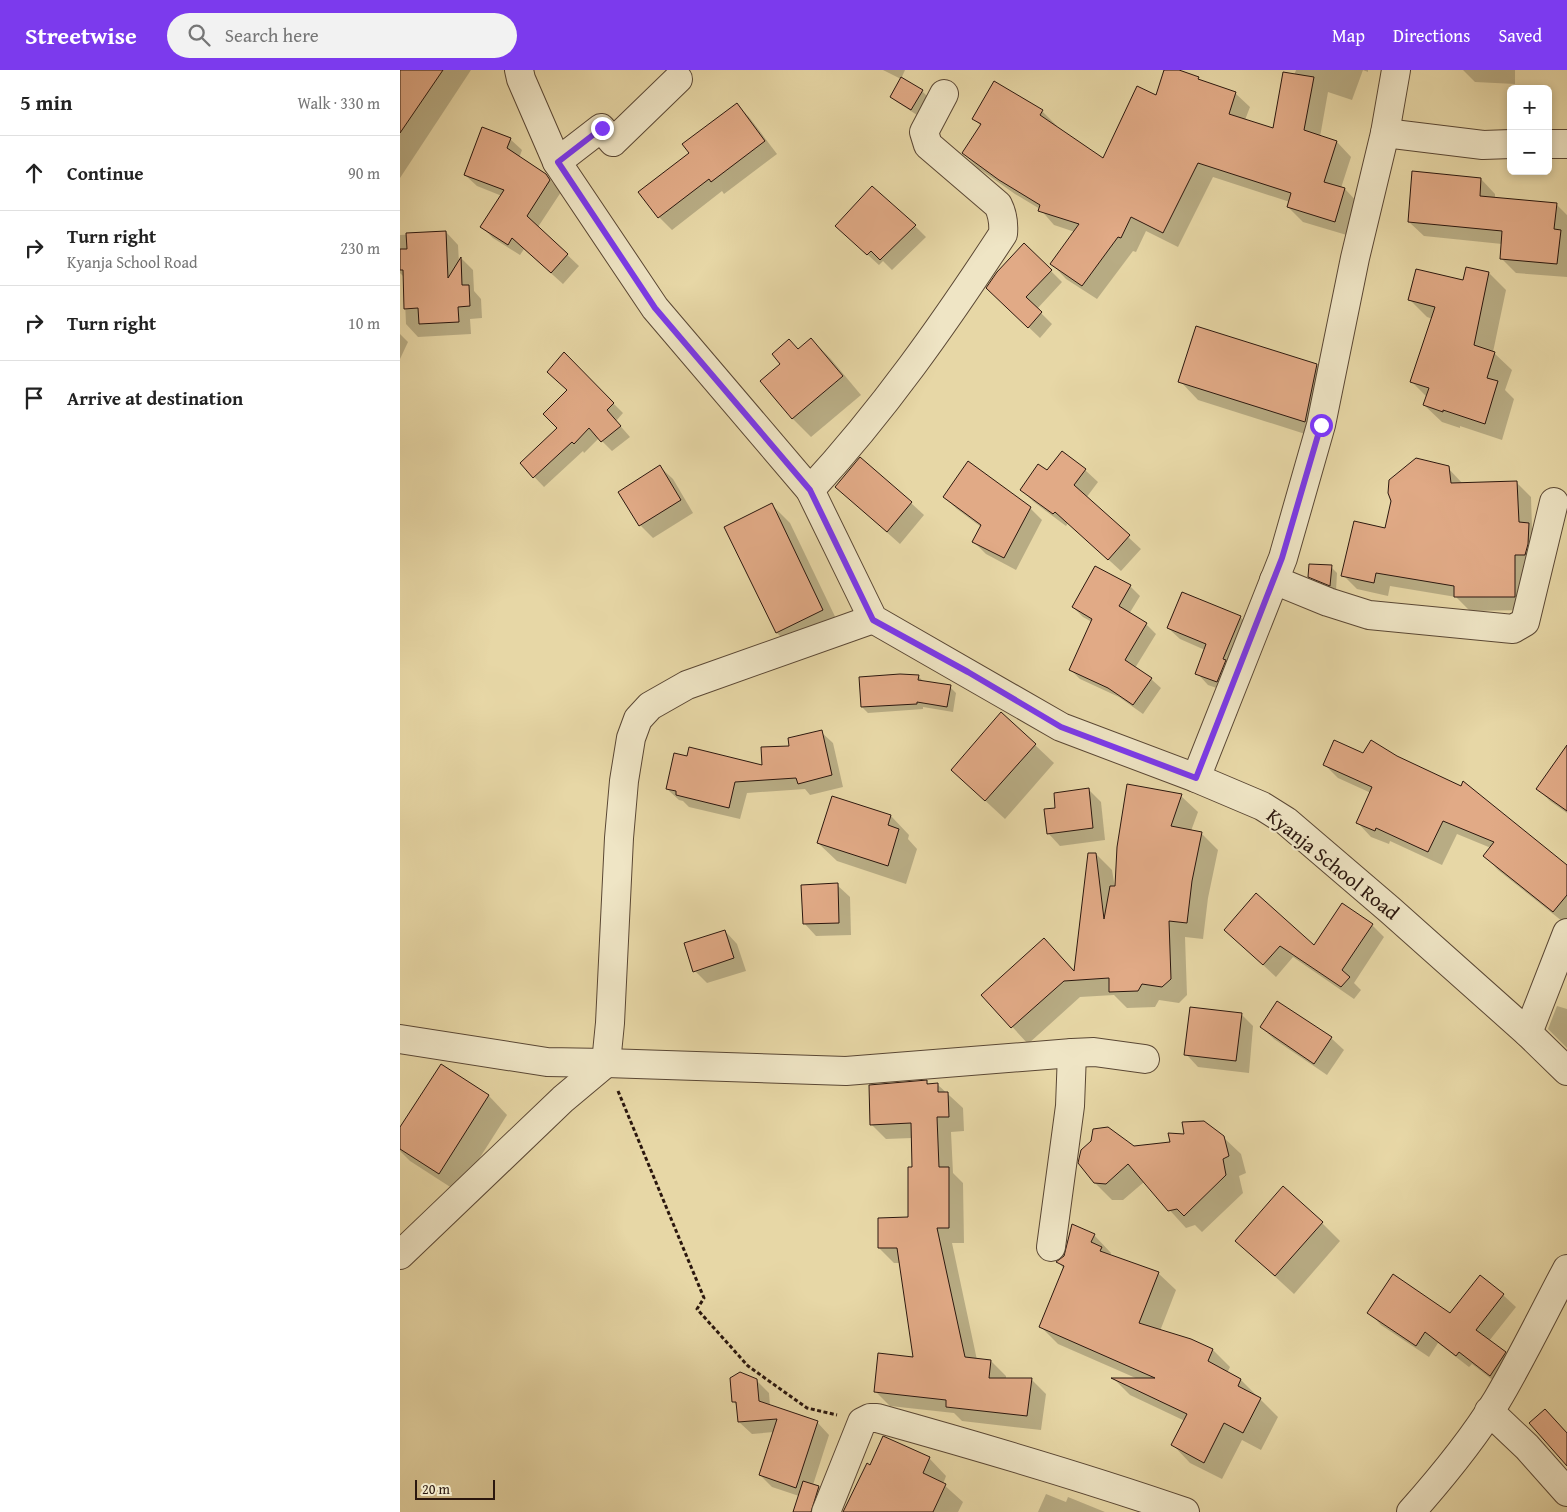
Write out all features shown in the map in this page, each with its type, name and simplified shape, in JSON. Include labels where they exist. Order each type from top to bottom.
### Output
[{"type":"street","points":[[400,1255],[556,1106],[606,1063],[624,782],[631,738],[638,720],[650,706],[687,685],[873,620],[810,490],[655,308],[558,162],[521,79],[519,70]]},
{"type":"street","points":[[1196,778],[1282,558],[1321,425],[1355,258],[1385,133],[1396,70]]},
{"type":"street","points":[[558,162],[602,128],[613,142],[678,79]]},
{"type":"street","points":[[810,490],[875,416],[937,331],[1003,234],[1004,224],[998,205],[928,145],[924,132],[944,94]]},
{"type":"street","points":[[1385,133],[1483,145],[1507,144]]},
{"type":"street","points":[[1552,144],[1567,144]]},
{"type":"street","points":[[1274,580],[1328,602],[1370,615],[1513,629],[1525,622],[1554,502]]},
{"type":"street","name":"Kyanja School Road","points":[[873,620],[968,672],[1061,727],[1196,778],[1262,806],[1286,821],[1528,1033],[1567,1071]]},
{"type":"street","points":[[1528,1033],[1567,933]]},
{"type":"street","points":[[400,1039],[547,1062],[846,1070],[1094,1052],[1145,1059]]},
{"type":"street","points":[[1051,1247],[1070,1106],[1072,1053]]},
{"type":"street","points":[[1411,1512],[1445,1474],[1489,1411],[1567,1268]]},
{"type":"street","points":[[1489,1411],[1527,1447],[1567,1492]]},
{"type":"street","points":[[826,1512],[862,1422],[870,1418],[877,1418],[921,1430],[1100,1483],[1186,1512]]},
{"type":"path","points":[[606,1063],[704,1298],[697,1309],[748,1366],[807,1408],[862,1422]]},
{"type":"building","points":[[400,70],[443,70],[400,133]]},
{"type":"building","points":[[1164,70],[1179,70],[1199,77],[1198,79],[1236,92],[1229,114],[1273,128],[1283,72],[1314,77],[1304,130],[1337,141],[1324,182],[1345,188],[1335,222],[1287,207],[1291,193],[1198,163],[1163,233],[1131,217],[1121,238],[1118,237],[1082,286],[1050,264],[1079,224],[1038,211],[1040,205],[999,180],[962,153],[981,124],[972,119],[994,81],[1043,110],[1040,115],[1103,158],[1137,86],[1156,95]]},
{"type":"building","points":[[901,77],[923,90],[911,110],[890,97]]},
{"type":"building","points":[[737,103],[765,141],[711,182],[709,179],[658,218],[638,192],[689,153],[682,144]]},
{"type":"building","points":[[482,127],[511,138],[507,148],[546,174],[550,180],[527,216],[568,254],[551,273],[512,238],[508,245],[480,227],[504,190],[464,175]]},
{"type":"building","points":[[1412,171],[1481,178],[1480,196],[1557,203],[1554,229],[1561,230],[1557,264],[1500,259],[1502,231],[1408,222]]},
{"type":"building","points":[[872,186],[916,225],[880,260],[871,251],[867,255],[835,226]]},
{"type":"building","points":[[446,231],[448,278],[461,257],[462,285],[469,285],[470,306],[458,307],[459,322],[419,324],[418,308],[404,309],[403,270],[400,270],[400,249],[407,249],[406,233]]},
{"type":"building","points":[[1024,243],[1052,270],[1026,297],[1042,312],[1028,328],[986,288],[997,272]]},
{"type":"building","points":[[1466,267],[1489,272],[1474,345],[1495,352],[1487,378],[1498,381],[1485,424],[1423,405],[1429,388],[1410,382],[1435,307],[1408,300],[1416,269],[1463,280]]},
{"type":"building","points":[[1196,326],[1317,364],[1305,422],[1178,382]]},
{"type":"building","points":[[811,338],[843,376],[792,419],[760,381],[780,364],[772,354],[789,339],[798,349]]},
{"type":"building","points":[[564,352],[614,403],[607,410],[621,426],[601,442],[589,428],[574,444],[572,442],[533,478],[520,463],[557,428],[543,414],[567,390],[547,372]]},
{"type":"building","points":[[1062,451],[1086,469],[1074,485],[1130,535],[1108,560],[1055,512],[1053,514],[1020,490],[1038,464],[1047,470]]},
{"type":"building","points":[[860,457],[912,502],[887,532],[835,487]]},
{"type":"building","points":[[1416,458],[1449,466],[1451,483],[1517,481],[1519,522],[1529,523],[1528,544],[1525,555],[1515,555],[1515,597],[1454,597],[1454,586],[1376,573],[1374,583],[1341,576],[1354,521],[1385,528],[1391,501],[1388,493],[1389,480]]},
{"type":"building","points":[[968,461],[1031,507],[1004,558],[972,542],[981,525],[943,497]]},
{"type":"building","points":[[660,465],[681,500],[639,526],[618,492]]},
{"type":"building","points":[[772,503],[823,610],[776,633],[724,527]]},
{"type":"building","points":[[1309,564],[1332,565],[1330,586],[1308,577]]},
{"type":"building","points":[[1095,566],[1131,585],[1119,606],[1147,623],[1125,660],[1152,678],[1133,705],[1108,688],[1069,670],[1092,619],[1072,607]]},
{"type":"building","points":[[1182,592],[1241,616],[1223,659],[1226,660],[1217,682],[1195,674],[1206,644],[1167,628]]},
{"type":"building","points":[[900,674],[919,675],[918,680],[951,685],[947,707],[917,702],[917,704],[861,707],[859,677]]},
{"type":"building","points":[[1001,712],[1036,744],[985,801],[951,770]]},
{"type":"building","points":[[822,730],[832,775],[798,784],[796,778],[735,782],[729,808],[676,795],[676,791],[666,789],[674,753],[687,756],[689,747],[762,765],[761,747],[789,746],[788,738]]},
{"type":"building","points":[[1334,740],[1363,753],[1371,740],[1397,756],[1461,786],[1463,781],[1567,865],[1567,895],[1553,912],[1483,856],[1494,842],[1443,821],[1428,852],[1376,828],[1375,831],[1356,823],[1372,787],[1323,765]]},
{"type":"building","points":[[1567,745],[1567,811],[1536,789]]},
{"type":"building","points":[[1127,784],[1182,794],[1171,826],[1202,832],[1192,881],[1187,923],[1169,921],[1171,979],[1162,987],[1142,984],[1138,991],[1109,992],[1109,978],[1064,981],[1011,1028],[981,995],[1044,938],[1074,971],[1088,853],[1096,853],[1104,919],[1110,886],[1115,886],[1117,847]]},
{"type":"building","points":[[1089,788],[1093,828],[1047,834],[1044,809],[1055,808],[1054,793]]},
{"type":"building","points":[[832,796],[891,815],[888,825],[899,829],[888,866],[817,843]]},
{"type":"building","points":[[838,883],[839,923],[803,924],[801,885]]},
{"type":"building","points":[[1256,893],[1314,945],[1342,903],[1373,924],[1342,970],[1350,977],[1341,987],[1280,946],[1263,965],[1224,930]]},
{"type":"building","points":[[725,930],[734,958],[693,972],[684,943]]},
{"type":"building","points":[[1277,1001],[1332,1037],[1314,1064],[1260,1027]]},
{"type":"building","points":[[1190,1007],[1242,1013],[1236,1061],[1184,1055]]},
{"type":"building","points":[[441,1064],[489,1095],[439,1174],[400,1149],[400,1127]]},
{"type":"building","points":[[927,1080],[927,1084],[938,1083],[938,1092],[948,1092],[949,1117],[937,1117],[939,1167],[949,1167],[949,1228],[937,1228],[965,1357],[991,1360],[989,1378],[1032,1378],[1027,1416],[946,1407],[946,1400],[874,1392],[878,1353],[913,1357],[897,1248],[878,1248],[878,1218],[908,1217],[908,1167],[912,1167],[911,1123],[870,1125],[869,1085]]},
{"type":"building","points":[[1204,1121],[1224,1136],[1229,1156],[1223,1159],[1226,1175],[1184,1216],[1177,1209],[1168,1211],[1128,1164],[1106,1184],[1094,1183],[1078,1163],[1081,1150],[1091,1141],[1093,1129],[1108,1127],[1134,1146],[1170,1142],[1168,1133],[1184,1134],[1182,1122]]},
{"type":"building","points":[[1283,1186],[1323,1222],[1275,1276],[1235,1241]]},
{"type":"building","points":[[1072,1224],[1095,1234],[1091,1242],[1102,1247],[1100,1251],[1159,1272],[1139,1323],[1191,1339],[1213,1349],[1208,1361],[1241,1379],[1238,1386],[1261,1398],[1243,1433],[1224,1423],[1204,1463],[1171,1445],[1187,1414],[1111,1378],[1155,1378],[1039,1327],[1064,1266],[1056,1262],[1064,1256]]},
{"type":"building","points":[[1393,1274],[1450,1313],[1480,1275],[1504,1294],[1476,1330],[1506,1352],[1490,1376],[1459,1352],[1456,1356],[1425,1332],[1416,1346],[1367,1313]]},
{"type":"building","points":[[740,1372],[757,1379],[759,1401],[818,1421],[796,1488],[759,1475],[777,1419],[738,1422],[736,1402],[732,1402],[730,1378]]},
{"type":"building","points":[[1545,1409],[1567,1433],[1567,1466],[1529,1423]]},
{"type":"building","points":[[883,1436],[930,1457],[923,1473],[946,1484],[933,1512],[843,1512],[867,1463],[870,1465]]},
{"type":"building","points":[[803,1481],[819,1486],[811,1512],[793,1512]]},
{"type":"route","points":[[602,128],[558,162],[655,308],[810,490],[873,620],[968,672],[1061,727],[1196,778],[1282,558],[1321,425]]}]
